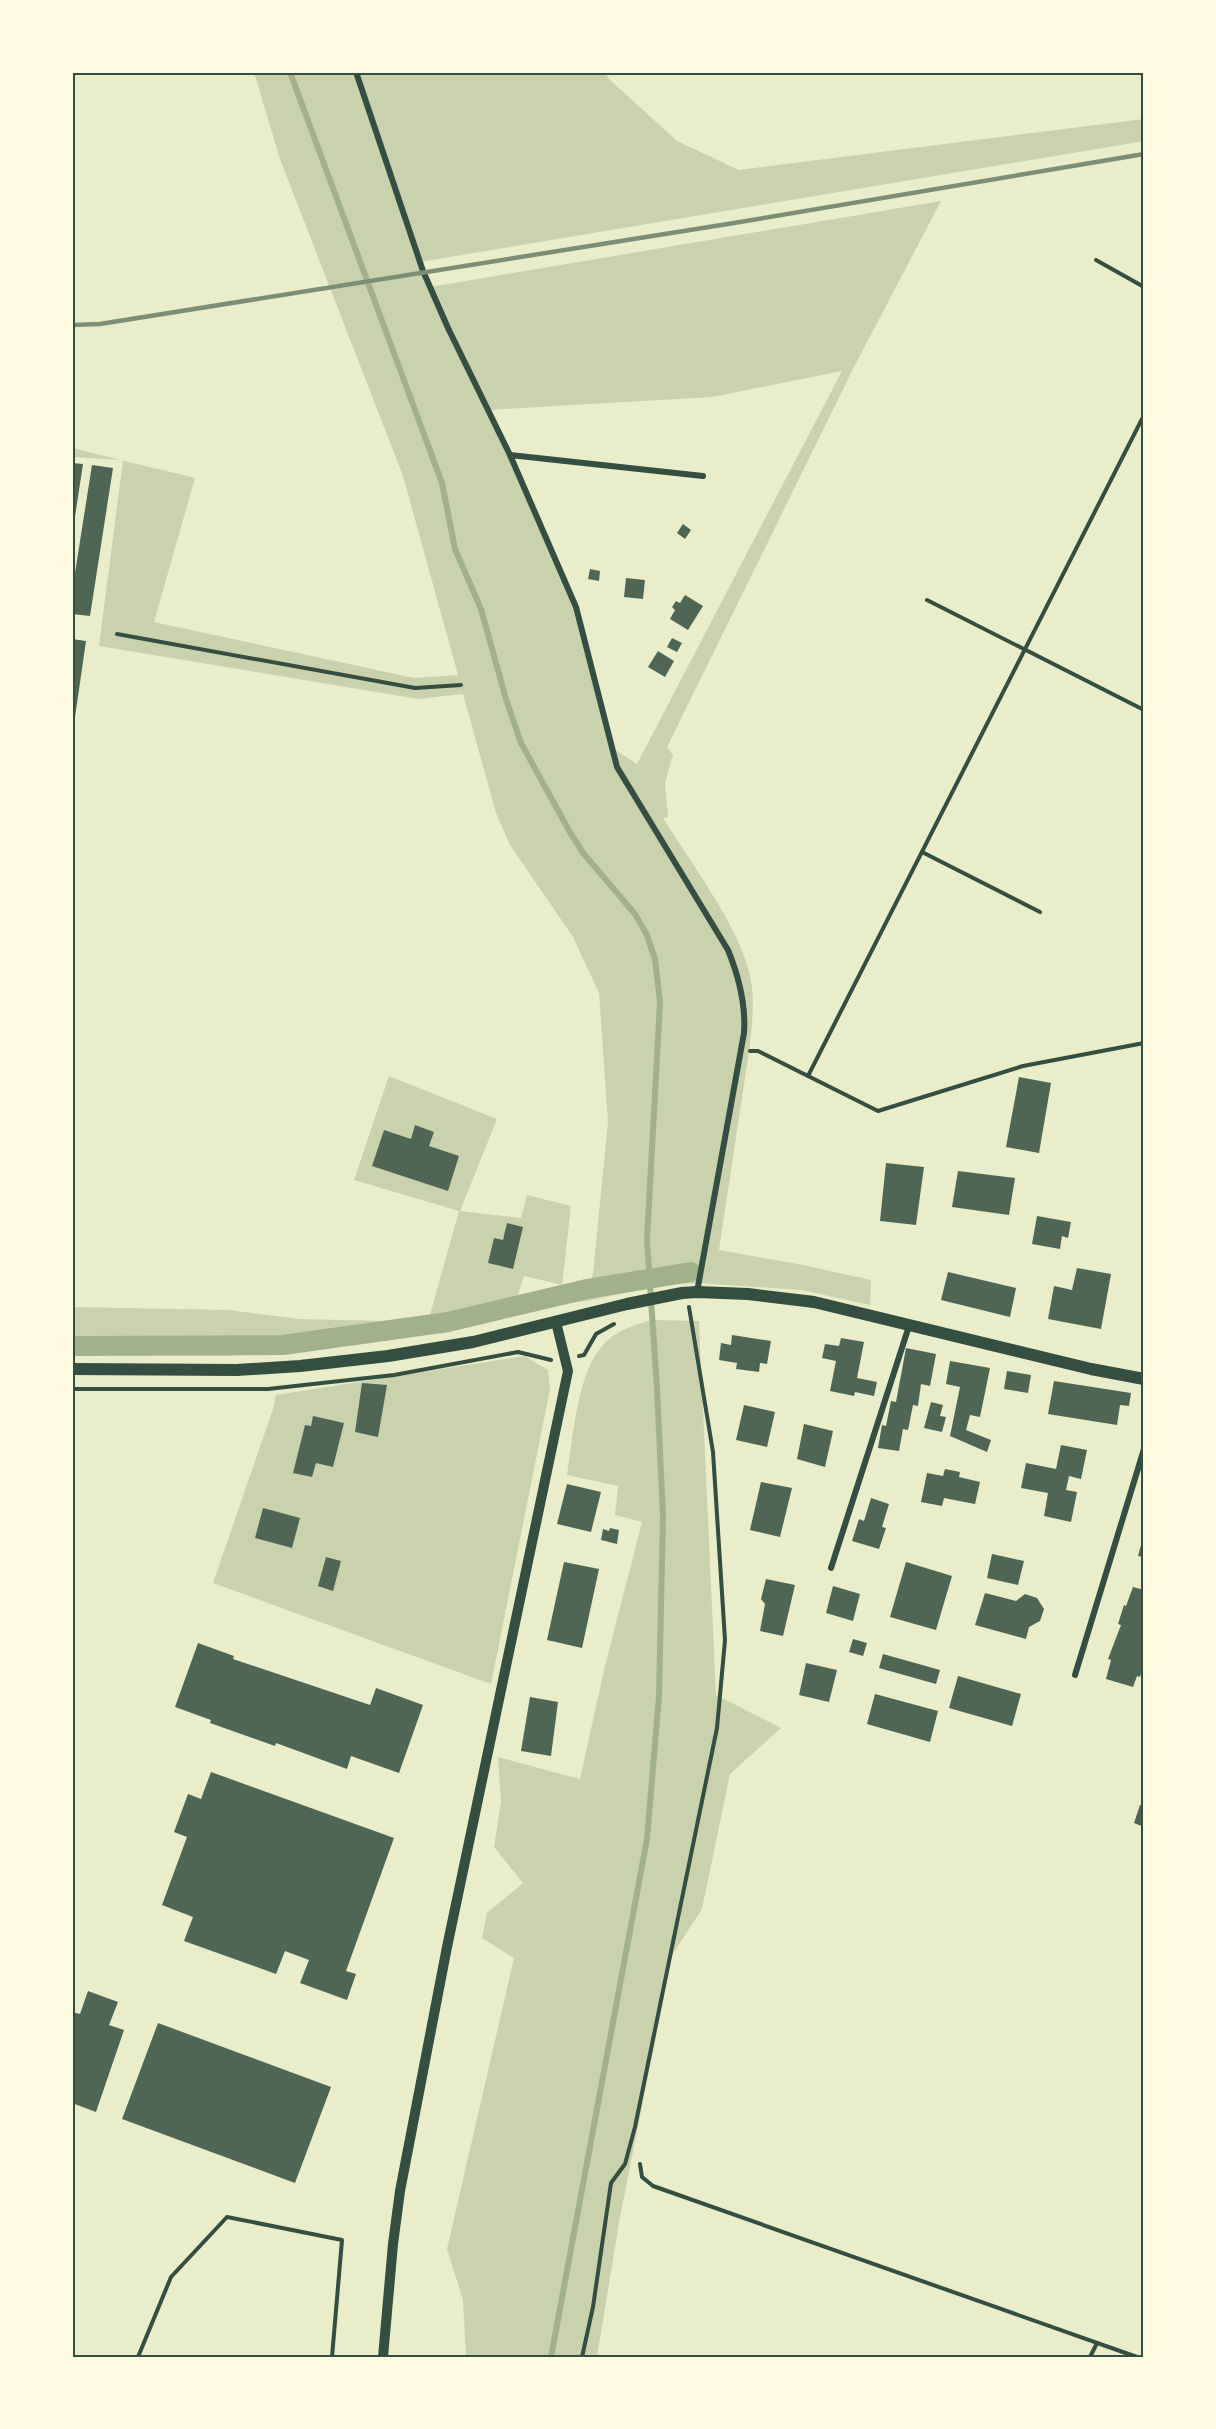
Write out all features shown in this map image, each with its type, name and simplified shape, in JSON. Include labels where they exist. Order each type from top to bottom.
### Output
[{"type":"main road","points":[[72,1370],[237,1370],[300,1366],[388,1356],[472,1341],[627,1304],[697,1292],[748,1294],[814,1302],[1091,1369],[1144,1379]]},
{"type":"street","points":[[356,72],[423,271],[510,456],[576,607],[617,767],[728,950],[740,982],[744,1033],[697,1292]]},
{"type":"street","points":[[510,456],[703,476]]},
{"type":"street","points":[[383,2357],[400,2191],[447,1947],[568,1371],[555,1322]]},
{"type":"street","points":[[831,1568],[909,1326]]},
{"type":"street","points":[[1075,1675],[1144,1449]]},
{"type":"lane","points":[[138,2357],[171,2277],[227,2217],[342,2240],[332,2357]]},
{"type":"path","points":[[1096,260],[1144,287]]},
{"type":"path","points":[[808,1076],[1144,416]]},
{"type":"path","points":[[927,600],[1144,710]]},
{"type":"path","points":[[117,634],[415,688],[461,685]]},
{"type":"path","points":[[922,852],[1040,912]]},
{"type":"path","points":[[749,1051],[758,1051],[878,1111],[1023,1066],[1144,1043]]},
{"type":"path","points":[[582,2357],[593,2307],[611,2183],[624,2164],[635,2127],[717,1728],[724,1640],[713,1452],[689,1306],[699,1306]]},
{"type":"path","points":[[564,1360],[584,1355],[596,1334],[623,1319]]},
{"type":"path","points":[[640,2164],[642,2177],[652,2186],[1137,2357]]},
{"type":"path","points":[[1090,2357],[1097,2343]]},
{"type":"green space","points":[[254,72],[605,72],[609,79],[677,141],[739,170],[1144,119],[1144,141],[420,262],[430,287],[941,201],[854,367],[667,747],[673,755],[665,783],[668,817],[663,818],[724,913],[743,953],[752,992],[753,1012],[749,1051],[719,1250],[871,1280],[870,1305],[801,1290],[699,1283],[668,1284],[591,1300],[227,1356],[72,1354],[72,1307],[228,1310],[299,1319],[428,1322],[459,1211],[354,1180],[389,1076],[497,1119],[460,1211],[521,1218],[527,1195],[571,1206],[562,1285],[524,1276],[515,1304],[587,1289],[593,1274],[608,1122],[599,993],[573,937],[510,845],[496,813],[463,694],[418,699],[99,646],[123,460],[195,478],[154,622],[414,678],[458,675],[403,476],[280,159]],"holes":[[[842,371],[637,764],[612,748],[576,607],[488,410],[712,397]]]},
{"type":"green space","points":[[72,448],[121,460],[72,457]]},
{"type":"green space","points":[[652,1320],[699,1321],[716,1695],[781,1728],[730,1774],[702,1909],[672,1955],[620,2217],[597,2357],[466,2357],[463,2300],[447,2249],[514,1958],[482,1938],[487,1913],[523,1883],[494,1847],[501,1802],[498,1757],[580,1779],[604,1670],[642,1522],[615,1515],[618,1486],[567,1475],[574,1425],[587,1372],[594,1357],[608,1340],[619,1332]]},
{"type":"green space","points":[[524,1356],[548,1370],[550,1389],[491,1684],[213,1583],[276,1395]]},
{"type":"building","points":[[72,463],[83,464],[73,530],[72,530]]},
{"type":"building","points":[[92,465],[113,468],[90,616],[72,614],[72,592]]},
{"type":"building","points":[[683,524],[691,530],[685,539],[677,533]]},
{"type":"building","points":[[590,569],[600,571],[599,581],[588,579]]},
{"type":"building","points":[[626,578],[645,580],[643,599],[624,597]]},
{"type":"building","points":[[685,595],[703,606],[688,630],[670,619],[675,610],[672,607],[676,601],[680,603]]},
{"type":"building","points":[[672,638],[682,643],[677,652],[667,647]]},
{"type":"building","points":[[72,639],[86,641],[73,731],[72,731]]},
{"type":"building","points":[[658,651],[674,661],[665,677],[648,667]]},
{"type":"building","points":[[1019,1077],[1051,1083],[1039,1153],[1006,1147]]},
{"type":"building","points":[[415,1125],[434,1132],[429,1146],[459,1156],[448,1191],[372,1166],[384,1130],[411,1139]]},
{"type":"building","points":[[886,1163],[924,1167],[916,1225],[880,1221]]},
{"type":"building","points":[[958,1171],[1015,1178],[1009,1215],[952,1207]]},
{"type":"building","points":[[1037,1216],[1071,1222],[1068,1238],[1062,1236],[1060,1249],[1032,1244]]},
{"type":"building","points":[[507,1223],[523,1227],[513,1269],[488,1263],[494,1238],[503,1240]]},
{"type":"building","points":[[1077,1268],[1111,1274],[1101,1329],[1048,1319],[1054,1286],[1072,1290]]},
{"type":"building","points":[[948,1272],[1016,1288],[1010,1317],[941,1300]]},
{"type":"building","points":[[732,1335],[771,1341],[767,1364],[760,1363],[759,1372],[736,1369],[737,1363],[719,1360],[721,1343],[731,1345]]},
{"type":"building","points":[[841,1338],[864,1342],[857,1378],[877,1382],[874,1396],[855,1392],[854,1396],[830,1391],[836,1361],[822,1358],[825,1344],[839,1346]]},
{"type":"building","points":[[906,1348],[936,1354],[930,1386],[921,1384],[918,1406],[913,1405],[908,1430],[903,1429],[899,1451],[878,1448],[882,1425],[886,1426],[891,1401],[896,1402]]},
{"type":"building","points":[[950,1361],[990,1368],[980,1417],[970,1415],[966,1430],[991,1440],[987,1452],[950,1436],[960,1387],[946,1384]]},
{"type":"building","points":[[1007,1371],[1031,1375],[1028,1393],[1004,1389]]},
{"type":"building","points":[[1054,1381],[1131,1393],[1129,1406],[1120,1405],[1117,1425],[1048,1414]]},
{"type":"building","points":[[362,1383],[387,1385],[378,1437],[355,1432]]},
{"type":"building","points":[[931,1402],[943,1405],[940,1416],[946,1417],[942,1432],[924,1428]]},
{"type":"building","points":[[744,1405],[775,1412],[767,1447],[736,1440]]},
{"type":"building","points":[[313,1416],[344,1423],[333,1467],[316,1463],[312,1477],[293,1473],[305,1425],[311,1426]]},
{"type":"building","points":[[804,1424],[833,1431],[825,1467],[797,1459]]},
{"type":"building","points":[[1061,1445],[1087,1450],[1081,1479],[1069,1476],[1066,1490],[1077,1492],[1071,1522],[1044,1516],[1048,1493],[1021,1488],[1026,1463],[1056,1469]]},
{"type":"building","points":[[945,1469],[960,1472],[959,1477],[980,1482],[975,1504],[944,1498],[942,1506],[921,1502],[927,1473],[943,1476]]},
{"type":"building","points":[[761,1482],[792,1488],[780,1537],[750,1530]]},
{"type":"building","points":[[567,1484],[601,1492],[591,1532],[557,1524]]},
{"type":"building","points":[[871,1498],[889,1504],[882,1527],[886,1528],[879,1549],[852,1541],[859,1519],[864,1521]]},
{"type":"building","points":[[263,1508],[300,1518],[292,1548],[255,1538]]},
{"type":"building","points":[[610,1528],[619,1530],[617,1544],[601,1540],[603,1529],[609,1531]]},
{"type":"building","points":[[1144,1538],[1144,1557],[1138,1556]]},
{"type":"building","points":[[992,1554],[1024,1561],[1018,1585],[987,1578]]},
{"type":"building","points":[[326,1557],[341,1561],[333,1591],[318,1586]]},
{"type":"building","points":[[564,1562],[599,1569],[582,1648],[547,1640]]},
{"type":"building","points":[[906,1562],[952,1576],[936,1630],[890,1617]]},
{"type":"building","points":[[766,1579],[795,1585],[783,1636],[760,1631],[765,1604],[761,1599]]},
{"type":"building","points":[[833,1586],[860,1594],[853,1621],[826,1613]]},
{"type":"building","points":[[1133,1587],[1144,1590],[1144,1655],[1140,1677],[1137,1676],[1133,1687],[1106,1679],[1111,1660],[1108,1659],[1121,1625],[1118,1624]]},
{"type":"building","points":[[985,1593],[1016,1601],[1025,1594],[1037,1598],[1044,1609],[1040,1621],[1029,1627],[1026,1639],[975,1625]]},
{"type":"building","points":[[853,1639],[867,1643],[863,1656],[849,1652]]},
{"type":"building","points":[[198,1643],[234,1656],[233,1659],[370,1705],[376,1688],[423,1705],[399,1773],[351,1756],[347,1769],[276,1743],[275,1746],[210,1723],[211,1720],[175,1707]]},
{"type":"building","points":[[883,1654],[940,1670],[936,1684],[879,1668]]},
{"type":"building","points":[[806,1663],[837,1670],[829,1702],[799,1695]]},
{"type":"building","points":[[958,1676],[1021,1694],[1012,1726],[949,1708]]},
{"type":"building","points":[[875,1694],[938,1711],[930,1742],[867,1724]]},
{"type":"building","points":[[530,1697],[558,1702],[551,1756],[521,1751]]},
{"type":"building","points":[[211,1772],[394,1838],[346,1971],[356,1974],[347,2000],[300,1983],[309,1960],[285,1951],[276,1974],[184,1941],[193,1917],[162,1905],[187,1837],[174,1832],[188,1794],[201,1799]]},
{"type":"building","points":[[1140,1805],[1144,1806],[1144,1827],[1134,1823]]},
{"type":"building","points":[[88,1991],[118,2002],[109,2025],[124,2030],[96,2112],[72,2103],[72,2012],[80,2014]]},
{"type":"building","points":[[158,2023],[331,2087],[295,2183],[122,2119]]},
{"type":"waterway","points":[[290,72],[442,483],[455,549],[481,609],[521,743],[584,854],[635,914],[647,935],[655,959],[660,1002],[647,1240],[663,1516],[659,1696],[647,1839],[551,2357]]},
{"type":"waterway","points":[[72,1346],[283,1345],[448,1322],[587,1289],[691,1272]]},
{"type":"railway","points":[[72,325],[100,324],[734,223],[1144,154]]}]
